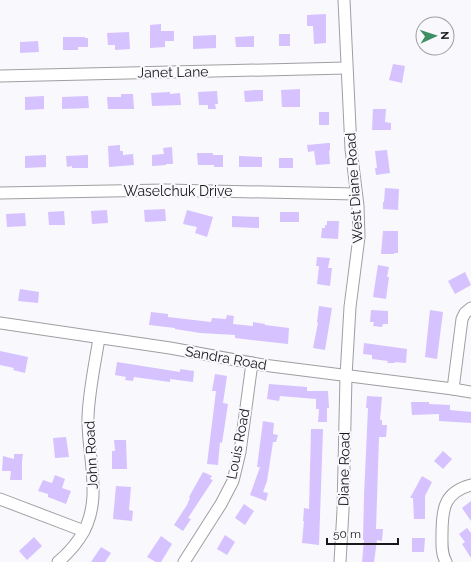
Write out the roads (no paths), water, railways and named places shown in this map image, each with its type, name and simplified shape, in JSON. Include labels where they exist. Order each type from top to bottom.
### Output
[{"type":"street","name":"West Diane Road","points":[[344,0],[351,149],[359,236],[350,307],[346,376]]},
{"type":"street","name":"Janet Lane","points":[[0,76],[346,68]]},
{"type":"street","name":"Waselchuk Drive","points":[[0,193],[172,190],[356,194]]},
{"type":"street","points":[[453,390],[462,318],[471,308]]},
{"type":"street","name":"Sandra Road","points":[[0,323],[170,348],[252,363],[471,392]]},
{"type":"street","name":"John Road","points":[[58,562],[79,540],[90,519],[93,502],[88,416],[99,338]]},
{"type":"street","name":"Louis Road","points":[[184,562],[221,504],[233,481],[242,438],[252,363]]},
{"type":"street","name":"Diane Road","points":[[340,562],[343,510],[346,376]]},
{"type":"street","points":[[446,562],[443,557],[442,547],[442,523],[445,504],[455,491],[471,485]]},
{"type":"street","points":[[0,499],[84,531]]}]
